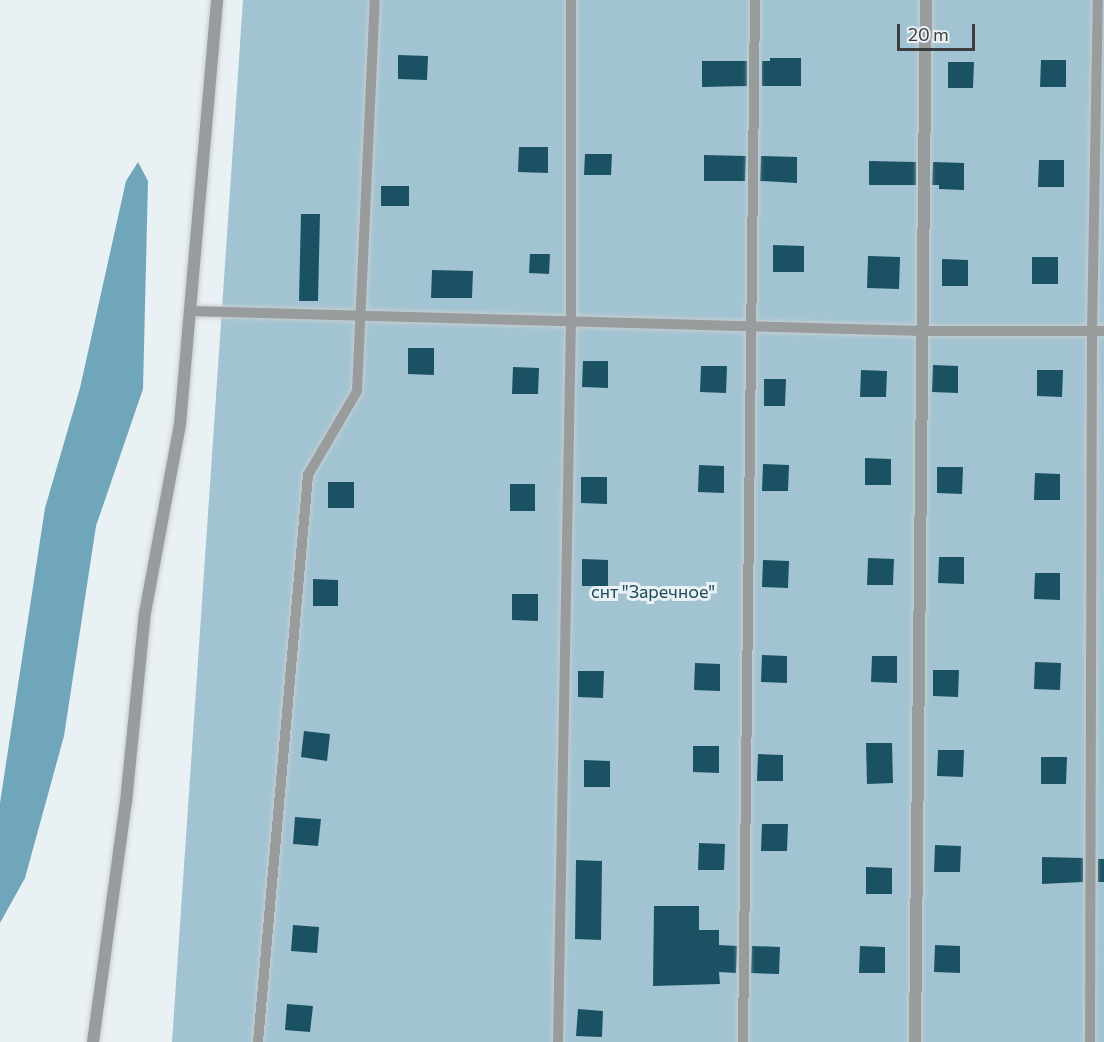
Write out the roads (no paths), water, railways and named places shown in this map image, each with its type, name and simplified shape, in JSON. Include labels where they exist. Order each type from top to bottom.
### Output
[{"type":"street","points":[[93,1042],[126,802],[145,613],[180,424],[217,0]]},
{"type":"street","points":[[915,1042],[926,0]]},
{"type":"lane","points":[[258,1042],[308,475],[357,391],[359,316],[370,167],[375,0]]},
{"type":"lane","points":[[558,1042],[571,321],[571,0]]},
{"type":"lane","points":[[743,1042],[755,0]]},
{"type":"lane","points":[[1090,1042],[1098,331],[1098,0]]},
{"type":"lane","points":[[189,311],[922,331],[1098,331]]},
{"type":"park label","name":"снт \"Заречное\"","points":[[653,591]]}]
